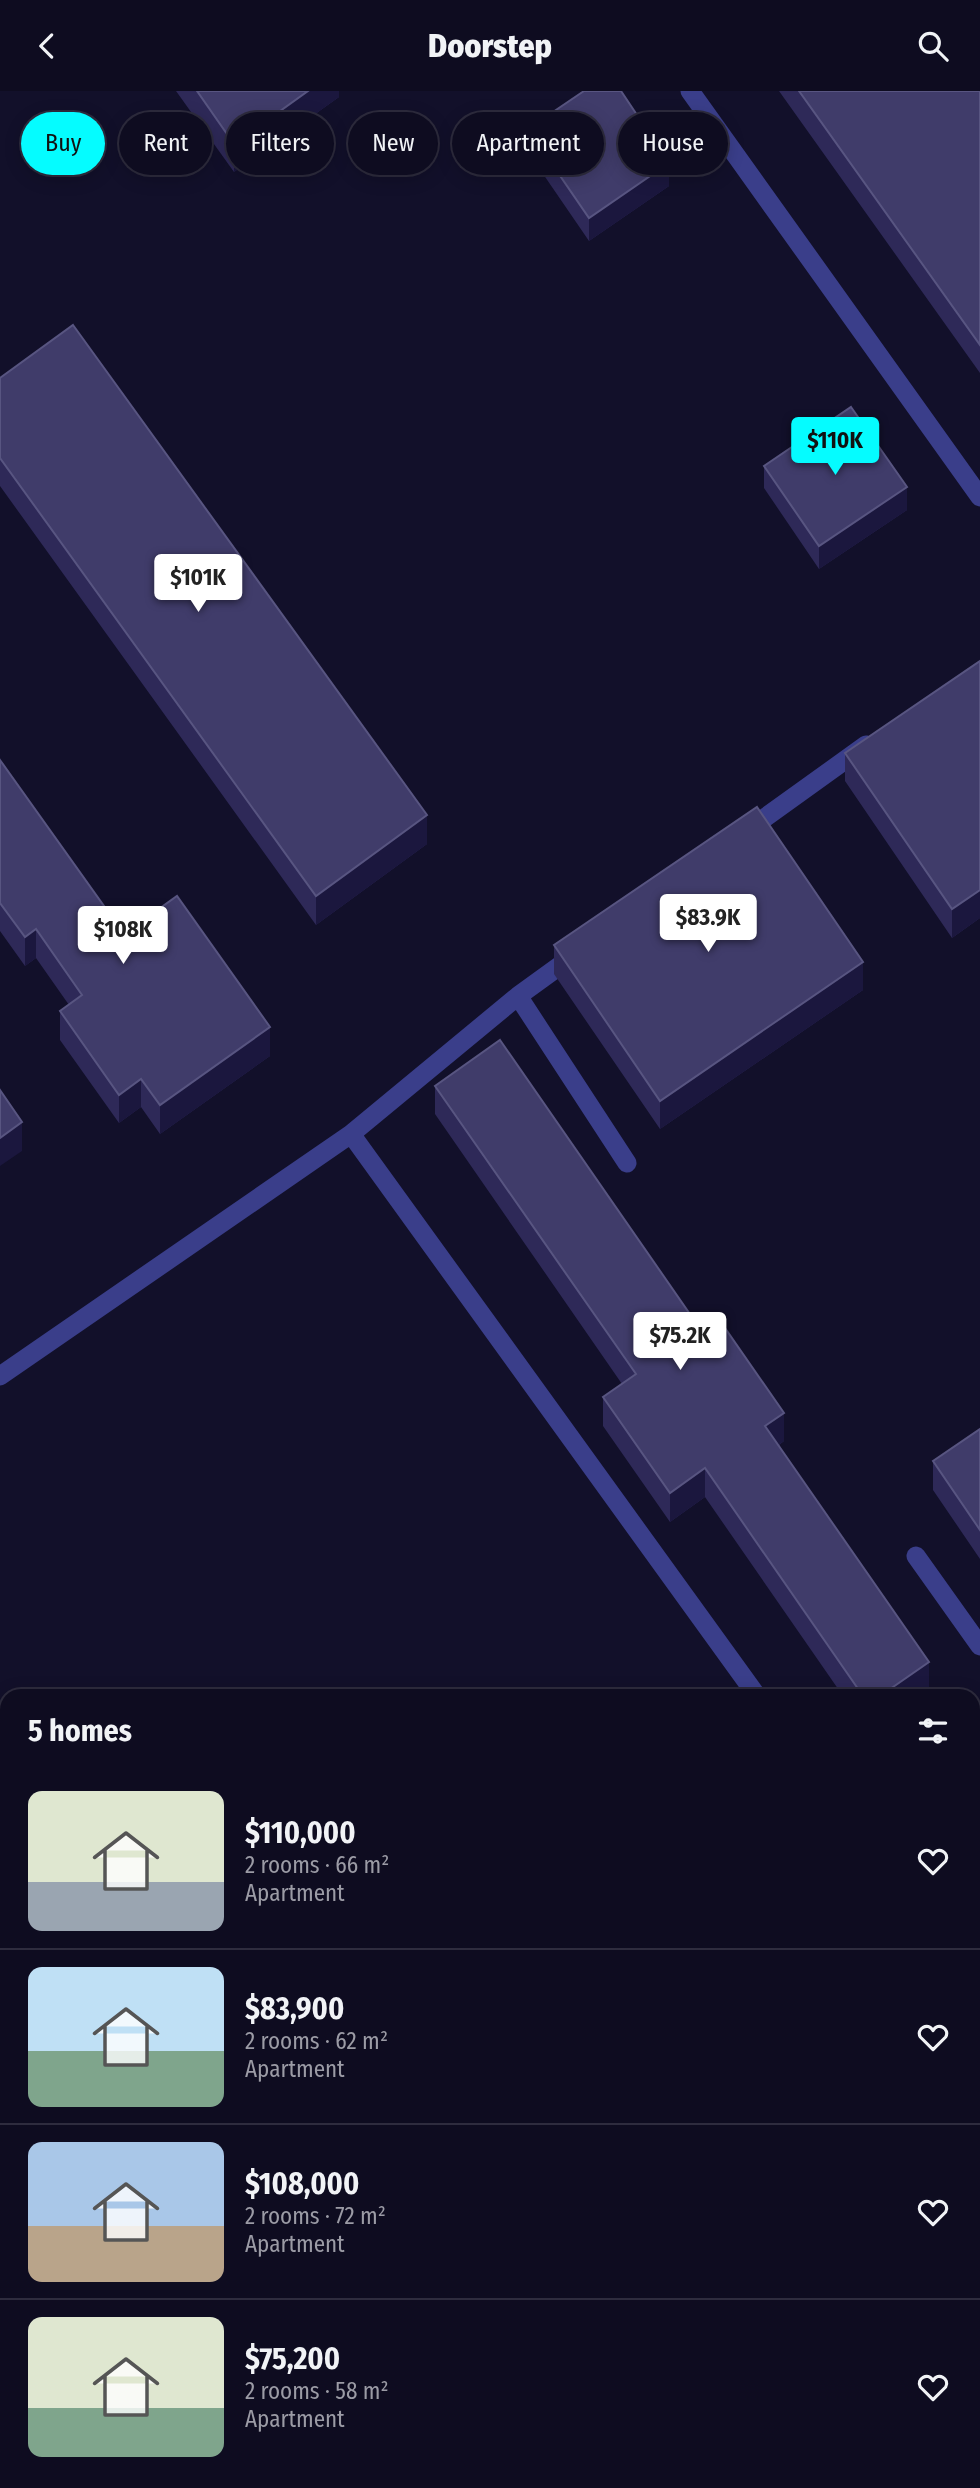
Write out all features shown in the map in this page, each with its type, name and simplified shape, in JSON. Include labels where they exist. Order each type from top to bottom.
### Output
[{"type":"lane","points":[[690,91],[980,497]]},
{"type":"lane","points":[[732,841],[878,736]]},
{"type":"lane","points":[[0,1376],[351,1135],[518,996],[597,939]]},
{"type":"lane","points":[[518,996],[627,1163]]},
{"type":"lane","points":[[351,1135],[752,1689]]},
{"type":"lane","points":[[916,1556],[980,1646]]},
{"type":"building","points":[[197,91],[308,91],[279,112],[226,112],[226,133]]},
{"type":"building","points":[[584,91],[621,91],[635,112],[618,112],[618,175],[652,175],[589,218],[560,175],[604,175],[604,112],[553,112]]},
{"type":"building","points":[[799,91],[980,91],[980,345]]},
{"type":"building","points":[[73,325],[427,815],[316,896],[0,458],[0,378]]},
{"type":"building","points":[[851,407],[907,487],[819,546],[764,466]]},
{"type":"building","points":[[980,661],[980,890],[952,909],[845,753]]},
{"type":"building","points":[[0,760],[124,934],[177,896],[270,1027],[160,1105],[141,1079],[119,1095],[60,1011],[82,995],[36,929],[25,937],[0,903]]},
{"type":"building","points":[[757,807],[863,962],[660,1101],[554,945]]},
{"type":"building","points":[[500,1040],[701,1330],[718,1318],[784,1413],[765,1426],[929,1662],[890,1689],[858,1689],[705,1468],[670,1493],[603,1397],[636,1374],[435,1086]]},
{"type":"building","points":[[0,1090],[22,1122],[0,1138]]},
{"type":"building","points":[[980,1429],[980,1530],[933,1461]]}]
